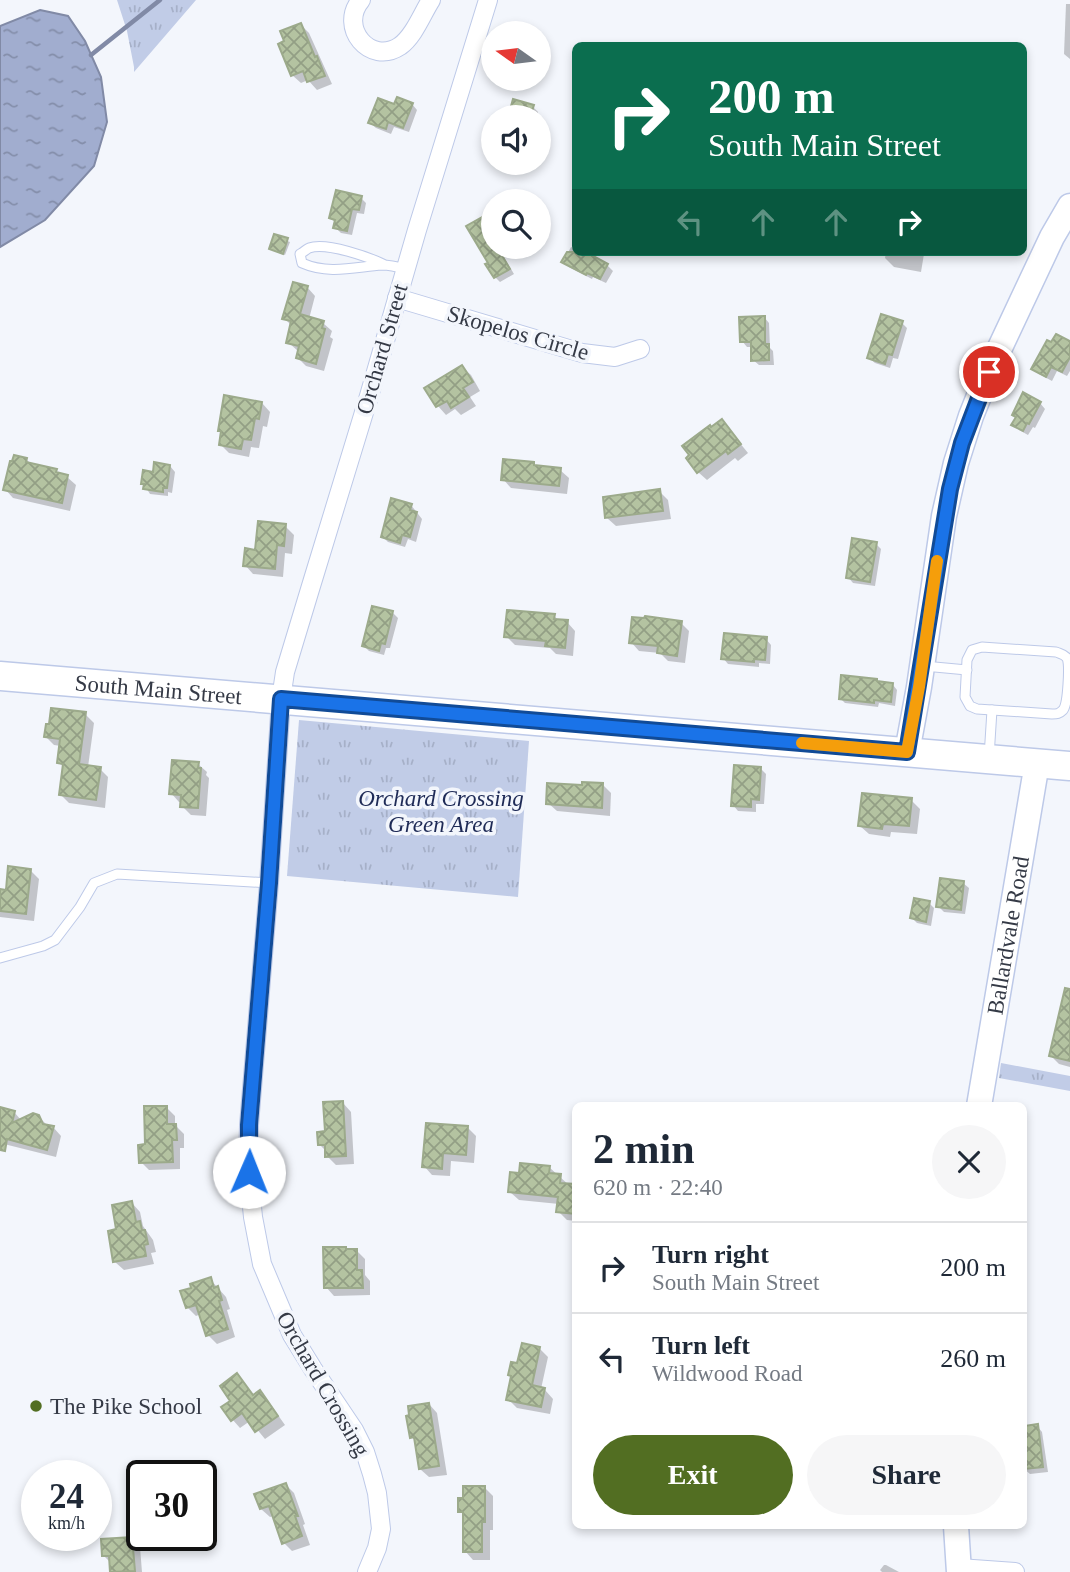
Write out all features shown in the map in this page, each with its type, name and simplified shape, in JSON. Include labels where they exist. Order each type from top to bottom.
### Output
[{"type":"main road","name":"South Main Street","points":[[0,676],[1070,766]]},
{"type":"street","points":[[361,0],[354,12],[355,33],[369,48],[379,51],[399,47],[407,40],[430,0]]},
{"type":"street","name":"Orchard Street","points":[[281,699],[289,660],[488,0]]},
{"type":"street","points":[[907,752],[944,516],[956,463],[995,360],[1048,246],[1070,206]]},
{"type":"street","name":"Skopelos Circle","points":[[397,298],[589,354],[615,357],[640,349]]},
{"type":"street","name":"Orchard Crossing","points":[[281,699],[248,1166],[253,1217],[262,1264],[292,1335],[354,1430],[377,1493],[381,1529],[377,1548],[366,1570]]},
{"type":"street","name":"Ballardvale Road","points":[[980,1102],[1037,763]]},
{"type":"street","points":[[956,1529],[959,1570],[1014,1572]]},
{"type":"lane","points":[[385,265],[356,269],[315,269],[302,263],[300,254],[309,248],[324,246],[367,256],[385,265],[405,269]]},
{"type":"lane","points":[[979,647],[1056,652],[1068,659],[1067,702],[1060,713],[1052,714],[975,708],[965,697],[967,670],[969,655],[979,647]]},
{"type":"lane","points":[[922,666],[967,670]]},
{"type":"lane","points":[[989,759],[992,710]]},
{"type":"lane","points":[[0,958],[55,940],[94,883],[117,874],[269,883]]},
{"type":"green space","points":[[117,0],[196,0],[134,72],[127,31]]},
{"type":"green space","name":"Orchard Crossing Green Area","points":[[299,720],[529,741],[518,897],[287,876]]},
{"type":"green space","points":[[1001,1063],[1070,1076],[1070,1091],[999,1078]]},
{"type":"water","points":[[40,10],[68,16],[85,41],[101,77],[107,122],[94,166],[45,220],[0,247],[0,26]]},
{"type":"building","points":[[301,23],[325,76],[307,82],[303,71],[291,76],[278,44],[284,41],[280,31]]},
{"type":"building","points":[[397,97],[413,103],[403,128],[388,122],[386,129],[368,123],[378,98],[394,104]]},
{"type":"building","points":[[513,99],[534,105],[511,105]]},
{"type":"building","points":[[336,190],[362,196],[359,210],[352,209],[347,231],[333,228],[335,220],[329,218]]},
{"type":"building","points":[[481,218],[481,251],[466,226]]},
{"type":"building","points":[[274,234],[288,238],[283,254],[269,249]]},
{"type":"building","points":[[567,252],[572,252],[572,256],[593,256],[608,264],[600,279],[561,262]]},
{"type":"building","points":[[486,259],[504,259],[510,269],[494,278],[485,264],[488,263]]},
{"type":"building","points":[[293,282],[308,286],[300,314],[324,321],[322,328],[325,329],[316,364],[296,358],[299,346],[286,343],[291,321],[282,319]]},
{"type":"building","points":[[881,314],[903,321],[892,355],[888,354],[885,364],[867,358]]},
{"type":"building","points":[[765,316],[765,344],[769,344],[769,360],[751,361],[751,342],[740,342],[739,317]]},
{"type":"building","points":[[1056,334],[1070,341],[1070,357],[1062,372],[1051,367],[1046,377],[1031,369],[1047,340],[1051,342]]},
{"type":"building","points":[[462,365],[473,382],[463,388],[469,397],[451,408],[447,401],[436,407],[424,388]]},
{"type":"building","points":[[1023,392],[1041,402],[1023,431],[1011,425],[1016,417],[1012,415]]},
{"type":"building","points":[[224,395],[262,402],[259,419],[255,418],[251,440],[243,439],[241,449],[219,445],[221,431],[218,431]]},
{"type":"building","points":[[722,419],[741,444],[728,454],[726,451],[697,473],[686,458],[689,455],[682,446]]},
{"type":"building","points":[[14,455],[27,458],[26,462],[57,469],[56,472],[68,475],[62,503],[3,490]]},
{"type":"building","points":[[503,459],[561,468],[559,486],[501,480]]},
{"type":"building","points":[[154,462],[170,465],[167,488],[163,488],[163,492],[143,489],[144,484],[141,484],[143,470],[153,472]]},
{"type":"building","points":[[660,489],[663,511],[605,518],[603,497]]},
{"type":"building","points":[[391,498],[412,504],[410,510],[417,512],[410,537],[402,535],[400,543],[381,537]]},
{"type":"building","points":[[258,521],[286,524],[284,546],[277,545],[275,569],[243,566],[245,548],[255,550]]},
{"type":"building","points":[[852,538],[877,542],[870,582],[846,578]]},
{"type":"building","points":[[372,606],[393,611],[385,644],[381,643],[379,651],[362,646]]},
{"type":"building","points":[[507,610],[555,614],[554,619],[568,620],[565,648],[545,646],[546,641],[504,637]]},
{"type":"building","points":[[632,617],[682,621],[677,656],[657,653],[658,646],[629,643]]},
{"type":"building","points":[[724,633],[767,637],[765,660],[754,659],[754,662],[721,659]]},
{"type":"building","points":[[841,675],[893,683],[891,702],[839,699]]},
{"type":"building","points":[[51,708],[86,712],[79,764],[101,767],[96,800],[59,795],[63,764],[57,763],[60,739],[44,737]]},
{"type":"building","points":[[172,760],[199,762],[198,768],[201,768],[198,808],[180,807],[181,795],[169,794]]},
{"type":"building","points":[[734,765],[761,767],[759,800],[751,799],[751,807],[731,806]]},
{"type":"building","points":[[582,782],[603,783],[602,808],[546,804],[547,783],[582,785]]},
{"type":"building","points":[[862,793],[912,798],[909,826],[883,824],[882,829],[858,826]]},
{"type":"building","points":[[8,866],[31,869],[26,914],[0,911],[0,889],[6,890]]},
{"type":"building","points":[[940,878],[964,881],[961,910],[936,907]]},
{"type":"building","points":[[914,898],[930,901],[926,922],[910,918]]},
{"type":"building","points":[[1065,988],[1070,989],[1070,1061],[1049,1056]]},
{"type":"building","points":[[343,1101],[346,1156],[325,1157],[325,1145],[318,1145],[317,1132],[325,1131],[323,1102]]},
{"type":"building","points":[[144,1106],[167,1106],[167,1124],[176,1124],[177,1140],[172,1140],[173,1162],[139,1163],[138,1145],[145,1144]]},
{"type":"building","points":[[0,1107],[15,1111],[12,1123],[33,1113],[39,1115],[43,1124],[54,1126],[47,1150],[7,1139],[5,1151],[0,1150]]},
{"type":"building","points":[[426,1123],[468,1126],[466,1155],[443,1153],[442,1169],[422,1167]]},
{"type":"building","points":[[520,1163],[550,1166],[549,1173],[561,1174],[560,1183],[572,1184],[572,1214],[556,1212],[558,1197],[508,1192],[510,1172],[519,1173]]},
{"type":"building","points":[[132,1201],[136,1222],[140,1221],[142,1230],[145,1230],[148,1244],[144,1245],[146,1256],[113,1262],[108,1231],[116,1229],[112,1205]]},
{"type":"building","points":[[323,1247],[357,1249],[357,1270],[362,1270],[363,1288],[324,1288]]},
{"type":"building","points":[[211,1277],[214,1288],[218,1286],[222,1300],[219,1301],[228,1329],[206,1336],[196,1305],[186,1308],[180,1291],[191,1288],[190,1284]]},
{"type":"building","points":[[522,1343],[540,1347],[532,1385],[545,1388],[541,1407],[506,1400],[511,1362],[517,1363]]},
{"type":"building","points":[[237,1373],[253,1395],[260,1390],[278,1416],[255,1432],[242,1413],[231,1421],[221,1407],[230,1401],[220,1386]]},
{"type":"building","points":[[429,1403],[439,1466],[419,1469],[414,1437],[410,1438],[406,1416],[409,1415],[408,1406]]},
{"type":"building","points":[[1038,1424],[1043,1467],[1027,1469],[1027,1426]]},
{"type":"building","points":[[286,1483],[302,1536],[282,1544],[269,1506],[260,1509],[254,1494]]},
{"type":"building","points":[[463,1486],[485,1486],[482,1552],[463,1552],[463,1512],[458,1512],[458,1498],[463,1498]]},
{"type":"building","points":[[126,1537],[126,1551],[133,1551],[135,1571],[110,1572],[109,1556],[102,1556],[102,1551],[112,1551],[112,1538]]},
{"type":"waterway","points":[[91,55],[160,0]]},
{"type":"slow traffic","points":[[802,743],[907,752],[937,561]]},
{"type":"place","name":"The Pike School","points":[[36,1406]]},
{"type":"route","points":[[249,1172],[249,1125],[281,699],[907,752],[944,516],[962,443],[989,372]]}]
